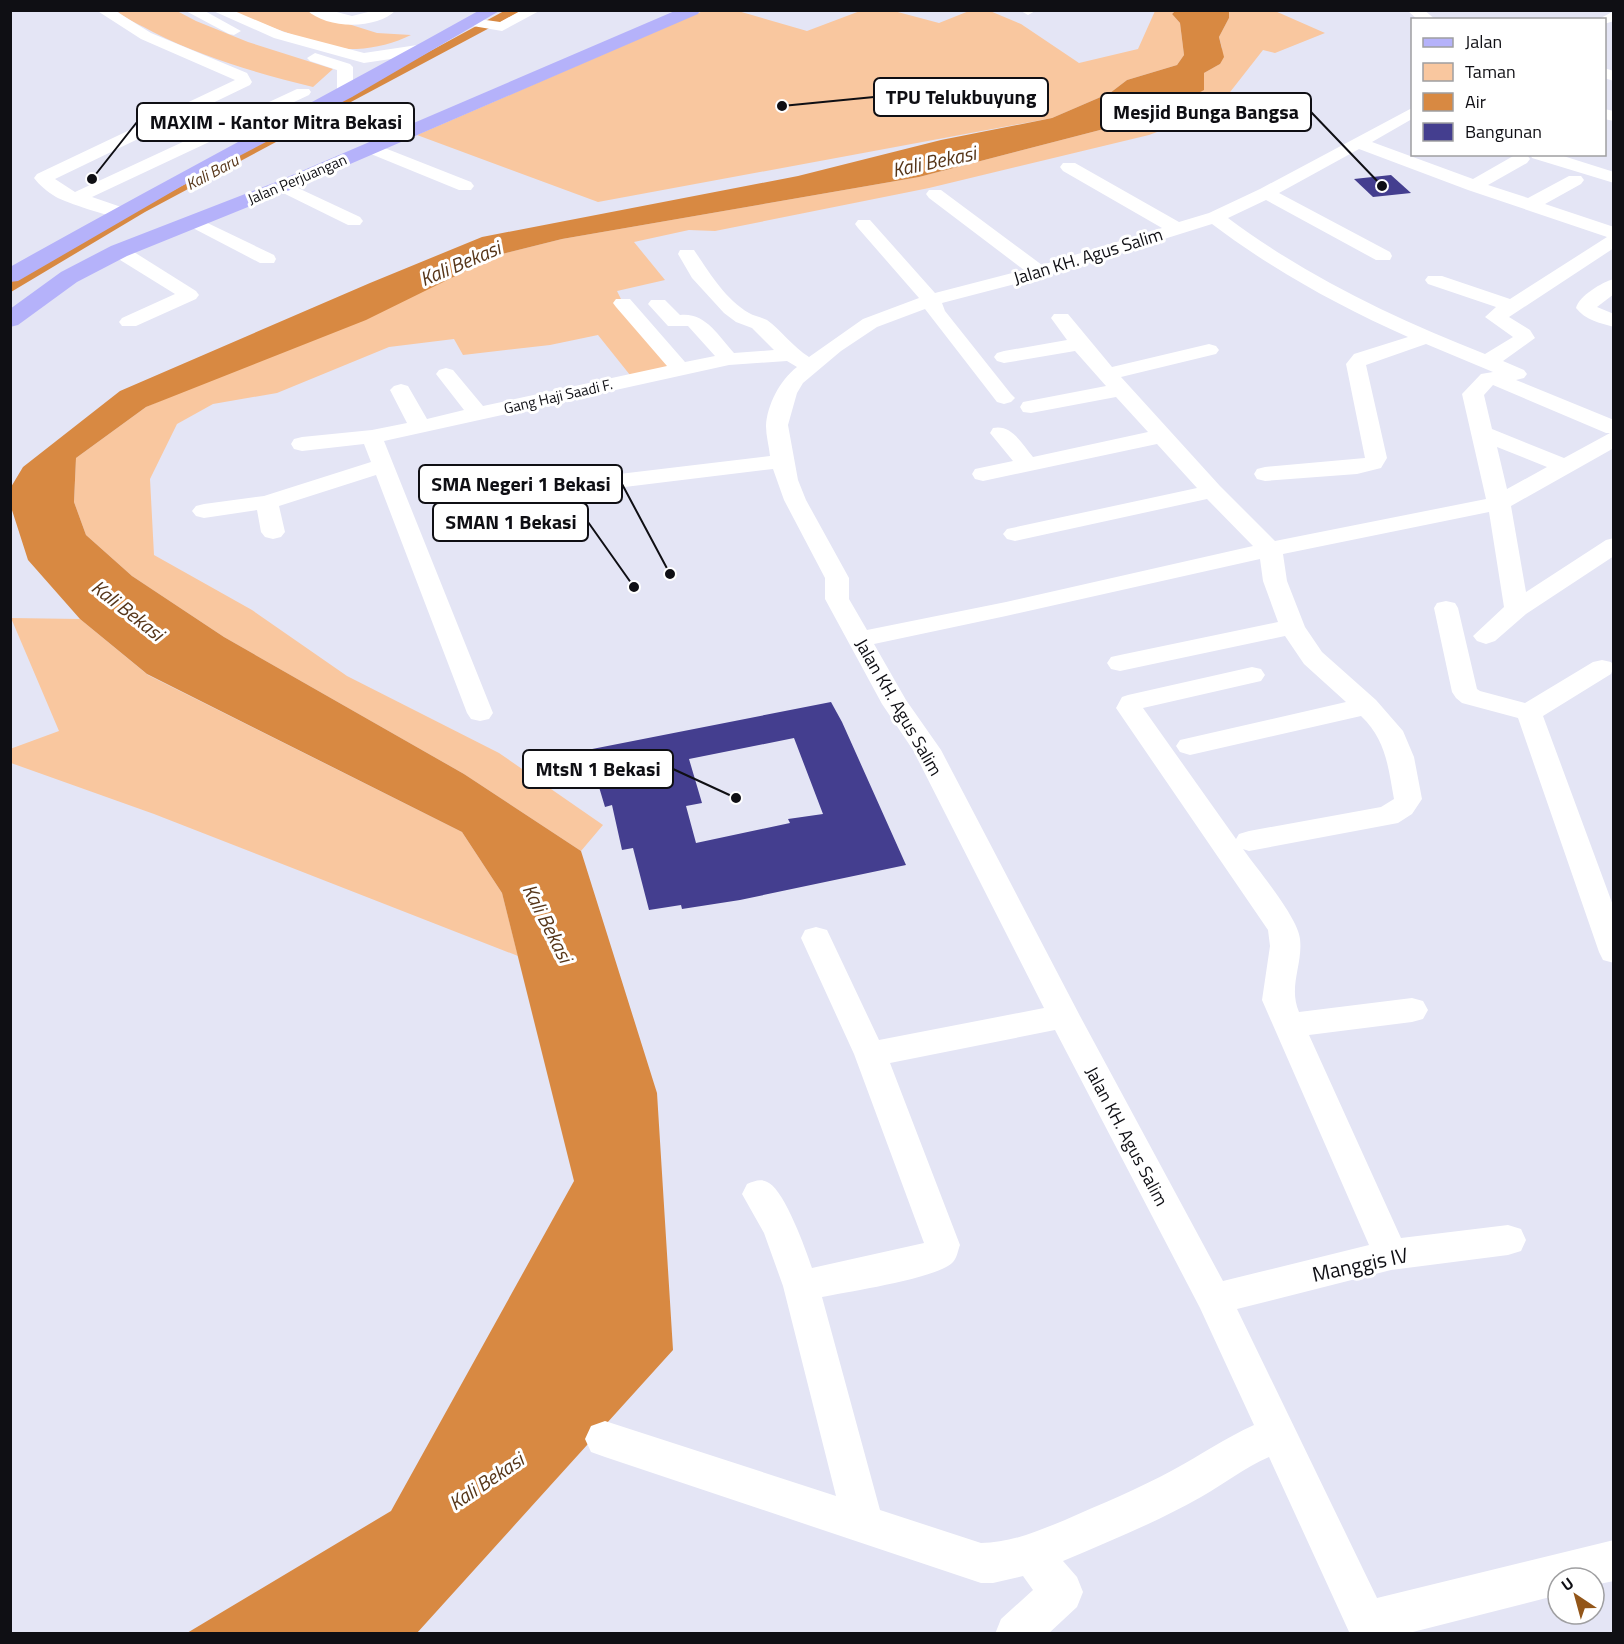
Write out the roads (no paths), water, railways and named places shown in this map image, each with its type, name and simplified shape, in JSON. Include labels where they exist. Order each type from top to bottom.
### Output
[{"type":"main road","name":"Jalan Perjuangan","points":[[13,317],[69,277],[119,251],[283,186],[692,10]]},
{"type":"main road","points":[[10,276],[121,213],[424,49],[475,22],[495,19]]},
{"type":"street","points":[[103,10],[146,36],[241,76],[244,82],[43,178],[53,187],[76,198],[121,213]]},
{"type":"street","points":[[191,10],[222,26],[260,41],[345,67],[364,58],[424,49]]},
{"type":"street","points":[[218,10],[279,35],[364,58]]},
{"type":"street","points":[[316,11],[352,22],[365,21],[388,10]]},
{"type":"street","points":[[495,19],[504,26],[534,10]]},
{"type":"street","points":[[345,67],[345,93]]},
{"type":"street","points":[[76,198],[303,92]]},
{"type":"street","name":"Jalan KH. Agus Salim","points":[[1369,1628],[1214,1299],[1064,1016],[927,750],[895,704],[837,599],[837,578],[795,500],[782,461],[777,425],[786,393],[795,379],[801,361],[834,346],[859,329],[931,300],[1039,272],[1176,228],[1215,218],[1266,194],[1411,113]]},
{"type":"street","points":[[1360,143],[1474,186],[1614,233]]},
{"type":"street","points":[[372,148],[465,186]]},
{"type":"street","points":[[1474,186],[1529,157],[1614,178]]},
{"type":"street","points":[[1069,167],[1176,228]]},
{"type":"street","points":[[1531,204],[1575,180]]},
{"type":"street","points":[[283,186],[354,221]]},
{"type":"street","points":[[935,194],[1039,272]]},
{"type":"street","points":[[1266,194],[1383,256]]},
{"type":"street","points":[[1215,218],[1250,246],[1374,316],[1614,412]]},
{"type":"street","points":[[195,222],[267,259]]},
{"type":"street","points":[[864,224],[931,300],[936,312],[1004,398]]},
{"type":"street","points":[[1487,362],[1525,338],[1523,334],[1495,317],[1614,240]]},
{"type":"street","points":[[119,251],[189,295],[129,322]]},
{"type":"street","points":[[687,254],[699,274],[731,309],[743,318],[759,324],[801,361]]},
{"type":"street","points":[[1435,280],[1511,306]]},
{"type":"street","points":[[1614,285],[1586,305],[1586,308],[1594,314],[1614,321]]},
{"type":"street","points":[[623,303],[680,369]]},
{"type":"street","points":[[658,304],[675,322],[690,320],[695,322],[729,359]]},
{"type":"street","points":[[1061,318],[1112,382],[1212,491],[1270,549],[1275,581],[1292,627],[1313,658],[1380,719],[1395,741],[1408,799],[1405,806],[1388,816],[1249,841]]},
{"type":"street","points":[[1265,474],[1357,467],[1373,463],[1376,458],[1356,364],[1361,358],[1425,338]]},
{"type":"street","points":[[1004,357],[1080,344]]},
{"type":"street","points":[[1031,407],[1209,350]]},
{"type":"street","name":"Gang Haji Saadi F.","points":[[302,444],[372,437],[729,359],[801,361]]},
{"type":"street","points":[[446,374],[478,414]]},
{"type":"street","points":[[1517,609],[1499,502],[1473,394],[1477,388],[1491,378],[1614,428]]},
{"type":"street","points":[[401,390],[420,426]]},
{"type":"street","points":[[1482,433],[1565,466]]},
{"type":"street","points":[[1001,434],[1028,465]]},
{"type":"street","points":[[983,474],[1162,436]]},
{"type":"street","points":[[372,437],[480,713]]},
{"type":"street","points":[[859,639],[1006,609],[1270,549],[1499,502],[1614,439]]},
{"type":"street","points":[[492,496],[782,461]]},
{"type":"street","points":[[204,511],[267,502],[384,465]]},
{"type":"street","points":[[1015,534],[1212,491]]},
{"type":"street","points":[[267,502],[273,532]]},
{"type":"street","points":[[1486,636],[1517,609],[1614,545]]},
{"type":"street","points":[[1446,608],[1467,695],[1529,713],[1610,670]]},
{"type":"street","points":[[1120,663],[1292,627]]},
{"type":"street","points":[[1252,675],[1137,701],[1129,705],[1283,928],[1286,936],[1276,988],[1278,1000],[1391,1255]]},
{"type":"street","points":[[1190,747],[1366,706]]},
{"type":"street","points":[[1529,713],[1612,948]]},
{"type":"street","points":[[801,1286],[929,1259],[940,1252],[942,1245],[870,1054],[816,938]]},
{"type":"street","points":[[1289,1025],[1412,1010]]},
{"type":"street","points":[[870,1054],[1064,1016]]},
{"type":"street","points":[[759,1194],[780,1228],[801,1286],[863,1522]]},
{"type":"street","name":"Manggis IV","points":[[1214,1299],[1391,1255],[1508,1240]]},
{"type":"street","points":[[605,1438],[981,1563],[993,1563],[1031,1554],[1126,1514],[1188,1483],[1241,1450],[1278,1434]]},
{"type":"street","points":[[1016,1634],[1062,1592],[1031,1554]]},
{"type":"street","points":[[1369,1628],[1614,1560]]},
{"type":"water","name":"Kali Baru","points":[[504,11],[521,11],[145,212],[11,292],[10,279]]},
{"type":"water","name":"Kali Bekasi","points":[[1175,11],[1229,11],[1229,18],[1219,37],[1224,57],[1220,64],[1204,73],[1204,90],[1158,115],[919,177],[562,239],[498,255],[366,320],[146,407],[76,458],[74,502],[86,535],[132,576],[224,637],[464,774],[581,851],[657,1093],[673,1350],[417,1633],[187,1633],[391,1511],[574,1181],[502,893],[462,832],[147,674],[80,619],[28,560],[11,507],[11,487],[23,467],[120,391],[482,237],[798,176],[941,140],[1052,118],[1110,93],[1127,80],[1177,65],[1184,55],[1180,23],[1172,14]]},
{"type":"place","name":"TPU Telukbuyung","points":[[782,106]]},
{"type":"place","name":"MAXIM - Kantor Mitra Bekasi","points":[[92,179]]},
{"type":"place","name":"Mesjid Bunga Bangsa","points":[[1382,186]]},
{"type":"place","name":"SMA Negeri 1 Bekasi","points":[[670,574]]},
{"type":"place","name":"SMAN 1 Bekasi","points":[[634,587]]},
{"type":"place","name":"MtsN 1 Bekasi","points":[[736,798]]}]
